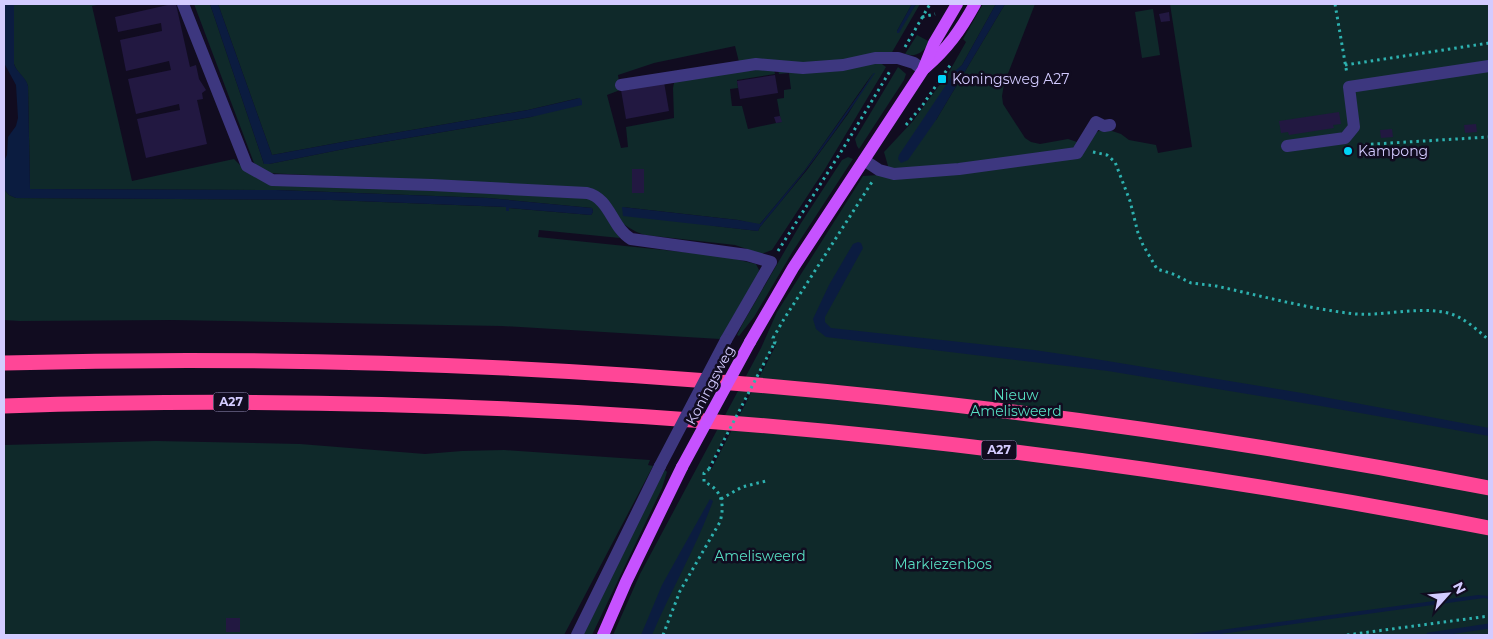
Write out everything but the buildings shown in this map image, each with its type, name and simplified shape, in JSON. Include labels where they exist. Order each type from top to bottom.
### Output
[{"type":"highway","points":[[4,363],[182,360],[360,364],[621,375],[829,392],[1094,423],[1284,451],[1489,488]]},
{"type":"highway","name":"A27","points":[[4,406],[188,402],[383,404],[541,409],[733,422],[911,439],[1104,462],[1296,492],[1489,528]]},
{"type":"main road","name":"Koningsweg","points":[[603,635],[626,582],[682,467],[750,342],[793,268],[923,70],[934,43],[957,4]]},
{"type":"main road","name":"Koningsweg","points":[[923,70],[945,50],[964,24],[975,4]]},
{"type":"street","points":[[183,4],[247,166],[272,180],[432,185],[587,193],[595,195],[625,235],[631,239],[747,255],[771,262]]},
{"type":"street","points":[[621,85],[756,64],[803,68],[843,65],[875,58],[898,58],[914,64],[923,70]]},
{"type":"street","points":[[1286,146],[1345,138],[1354,127],[1349,87],[1489,66]]},
{"type":"street","points":[[864,160],[879,170],[894,174],[950,170],[1077,153],[1096,122],[1104,126],[1110,125]]},
{"type":"street","name":"Koningsweg","points":[[577,635],[660,466],[726,340],[771,262]]},
{"type":"path","points":[[771,262],[844,148],[930,4]]},
{"type":"path","points":[[1335,4],[1349,87]]},
{"type":"path","points":[[1346,65],[1489,43]]},
{"type":"path","points":[[905,126],[922,106],[953,60]]},
{"type":"path","points":[[1345,138],[1345,146],[1489,137]]},
{"type":"path","points":[[1077,153],[1097,152],[1107,155],[1115,162],[1130,201],[1143,246],[1157,269],[1199,285],[1216,286],[1333,311],[1358,314],[1406,311],[1448,313],[1462,318],[1489,340]]},
{"type":"path","points":[[663,635],[680,591],[720,522],[723,511],[718,491],[704,482],[704,473],[709,469],[774,344],[773,338],[879,170]]},
{"type":"path","points":[[721,499],[742,487],[766,481]]},
{"type":"path","points":[[1347,635],[1489,616]]},
{"type":"green space","points":[[14,4],[102,4],[92,6],[132,181],[234,159],[254,176],[594,199],[620,238],[539,230],[538,237],[722,256],[756,264],[759,270],[758,274],[720,339],[502,326],[172,320],[4,320],[4,189],[9,195],[16,198],[332,200],[506,207],[506,211],[509,208],[591,215],[593,212],[592,208],[488,198],[277,190],[30,189],[28,86],[14,64]]},
{"type":"green space","points":[[194,4],[210,4],[264,164],[269,164],[349,148],[531,117],[579,98],[528,110],[272,155],[218,4],[912,4],[897,33],[916,4],[920,4],[891,54],[839,62],[739,62],[735,46],[654,63],[618,75],[620,90],[607,95],[621,148],[628,147],[626,127],[674,118],[673,88],[674,83],[679,80],[739,71],[774,69],[775,74],[737,80],[738,88],[730,89],[732,106],[742,106],[748,129],[781,122],[777,99],[784,98],[784,90],[791,89],[789,73],[779,74],[778,70],[879,62],[886,67],[825,169],[772,250],[761,254],[747,251],[747,249],[735,245],[645,235],[636,232],[621,222],[588,189],[267,173],[254,163]],"holes":[[[873,73],[848,114],[807,170],[758,231],[715,226],[622,207],[738,220],[759,225],[805,170]]]},
{"type":"green space","name":"Nieuw Amelisweerd","points":[[983,4],[996,4],[962,65],[936,101],[936,120],[1005,4],[1035,4],[1004,84],[1002,96],[1003,104],[1025,138],[1040,144],[1068,139],[1077,142],[1101,130],[1112,131],[1121,134],[1129,140],[1156,145],[1158,153],[1192,147],[1170,4],[1489,4],[1489,635],[613,635],[640,574],[761,348],[777,312],[863,176],[878,175],[888,166],[884,152],[913,121],[949,72],[966,42],[963,39]],"holes":[[[776,345],[711,470],[708,468],[773,347]]]},
{"type":"green space","points":[[1153,9],[1160,55],[1142,58],[1135,12]]},
{"type":"green space","points":[[917,35],[930,42],[920,53],[913,55],[905,54]]},
{"type":"green space","points":[[898,67],[906,74],[904,80],[859,149],[855,139]]},
{"type":"green space","points":[[848,157],[853,159],[793,251],[754,317],[739,336],[737,335],[801,223],[842,160]]},
{"type":"green space","points":[[156,441],[300,444],[425,454],[504,450],[650,460],[648,465],[653,466],[564,635],[4,635],[4,445]]},
{"type":"green space","points":[[665,470],[667,472],[662,488],[592,635],[582,635],[659,480]]},
{"type":"water","points":[[4,4],[14,4],[14,64],[28,86],[30,189],[276,190],[488,198],[592,208],[593,212],[591,215],[509,208],[509,211],[506,211],[506,207],[332,200],[16,198],[9,195],[4,189],[4,161],[7,155],[8,137],[16,126],[18,118],[16,85],[4,63]]},
{"type":"water","points":[[210,4],[218,4],[272,155],[528,110],[580,98],[582,105],[531,117],[264,164]]},
{"type":"water","points":[[912,4],[916,4],[899,33],[897,33],[897,31]]},
{"type":"water","points":[[996,4],[1005,4],[936,120],[908,160],[901,163],[898,159],[899,155],[956,70],[962,65]]},
{"type":"water","points":[[874,73],[834,133],[758,231],[623,216],[622,207],[760,224],[805,170]]},
{"type":"water","points":[[861,243],[863,248],[825,317],[825,322],[831,328],[1034,350],[1089,358],[1302,393],[1489,428],[1489,436],[1108,371],[826,337],[816,329],[813,319],[829,285],[853,244]]},
{"type":"water","points":[[710,499],[713,501],[706,518],[652,635],[641,635],[662,585]]},
{"type":"water","points":[[1478,595],[1489,596],[1489,599],[1484,598],[1213,635],[1184,635]]},
{"type":"waterway","points":[[1429,635],[1489,626]]},
{"type":"place","name":"Koningsweg A27","points":[[942,79]]},
{"type":"place","name":"Kampong","points":[[1348,151]]},
{"type":"park label","name":"Amelisweerd","points":[[760,556]]},
{"type":"park label","name":"Markiezenbos","points":[[943,564]]}]
